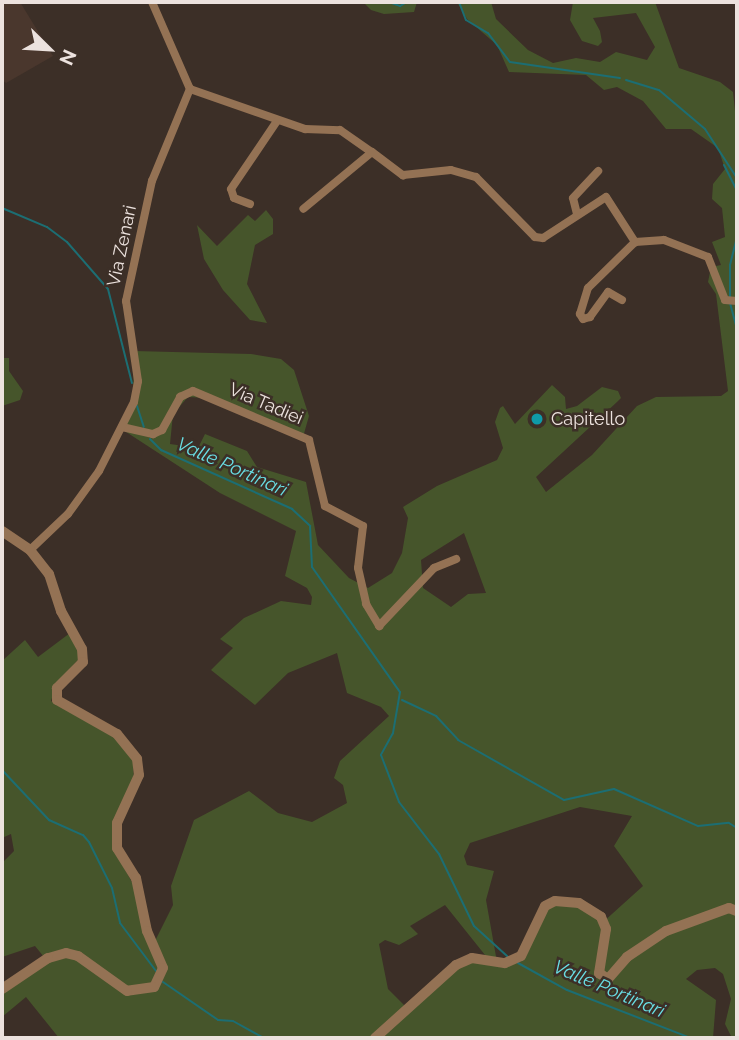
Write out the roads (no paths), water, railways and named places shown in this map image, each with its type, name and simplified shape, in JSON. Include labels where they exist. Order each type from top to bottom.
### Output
[{"type":"street","points":[[152,2],[190,89],[305,129],[340,130],[403,176],[451,170],[477,177],[535,237],[543,238],[606,197],[635,242]]},
{"type":"street","name":"Via Zenari","points":[[30,550],[68,514],[122,427],[138,381],[126,300],[152,181],[190,89]]},
{"type":"street","points":[[250,204],[234,198],[231,189],[277,121]]},
{"type":"street","points":[[303,209],[372,152]]},
{"type":"street","points":[[577,214],[573,198],[598,171]]},
{"type":"street","points":[[622,300],[608,292],[590,317],[583,319],[580,314],[588,288],[635,242],[664,240],[708,257],[725,300],[737,301]]},
{"type":"street","name":"Via Tadiei","points":[[122,427],[153,434],[162,429],[180,397],[193,391],[309,440],[325,506],[363,526],[358,568],[366,604],[379,626],[434,568],[456,559]]},
{"type":"street","points":[[2,531],[30,550],[49,573],[84,657],[80,667],[57,688],[57,700],[117,734],[137,759],[139,775],[117,823],[117,848],[136,878],[147,931],[163,968],[154,987],[127,991],[78,956],[66,953],[48,958],[2,989]]},
{"type":"street","points":[[375,1038],[456,965],[472,958],[505,963],[521,956],[545,906],[566,901],[579,902],[601,917],[606,929],[599,973],[608,979],[627,957],[666,932],[729,908],[737,911]]},
{"type":"waterway","points":[[389,2],[400,6],[407,2]]},
{"type":"waterway","points":[[459,2],[466,20],[488,33],[510,62],[620,78]]},
{"type":"waterway","points":[[626,80],[659,90],[705,129],[737,178]]},
{"type":"waterway","points":[[724,165],[737,190]]},
{"type":"waterway","name":"Valle Portinari","points":[[2,208],[47,227],[67,242],[108,289],[132,383]]},
{"type":"waterway","points":[[730,298],[730,265],[737,236]]},
{"type":"waterway","points":[[730,303],[737,329]]},
{"type":"waterway","name":"Valle Portinari","points":[[137,406],[144,427]]},
{"type":"waterway","name":"Valle Portinari","points":[[150,439],[161,450],[292,509],[310,526],[312,567],[400,692],[393,733],[381,755],[399,802],[439,854],[474,926],[507,956]]},
{"type":"waterway","name":"Valle Portinari","points":[[402,700],[436,716],[458,740],[564,800],[614,789],[698,826],[729,823],[737,828]]},
{"type":"waterway","points":[[2,770],[49,820],[83,835],[89,842],[112,888],[120,923],[156,971]]},
{"type":"waterway","name":"Valle Portinari","points":[[518,963],[567,990],[691,1038]]},
{"type":"waterway","points":[[163,982],[218,1020],[233,1021],[264,1038]]},
{"type":"place","name":"Capitello","points":[[537,419]]}]
